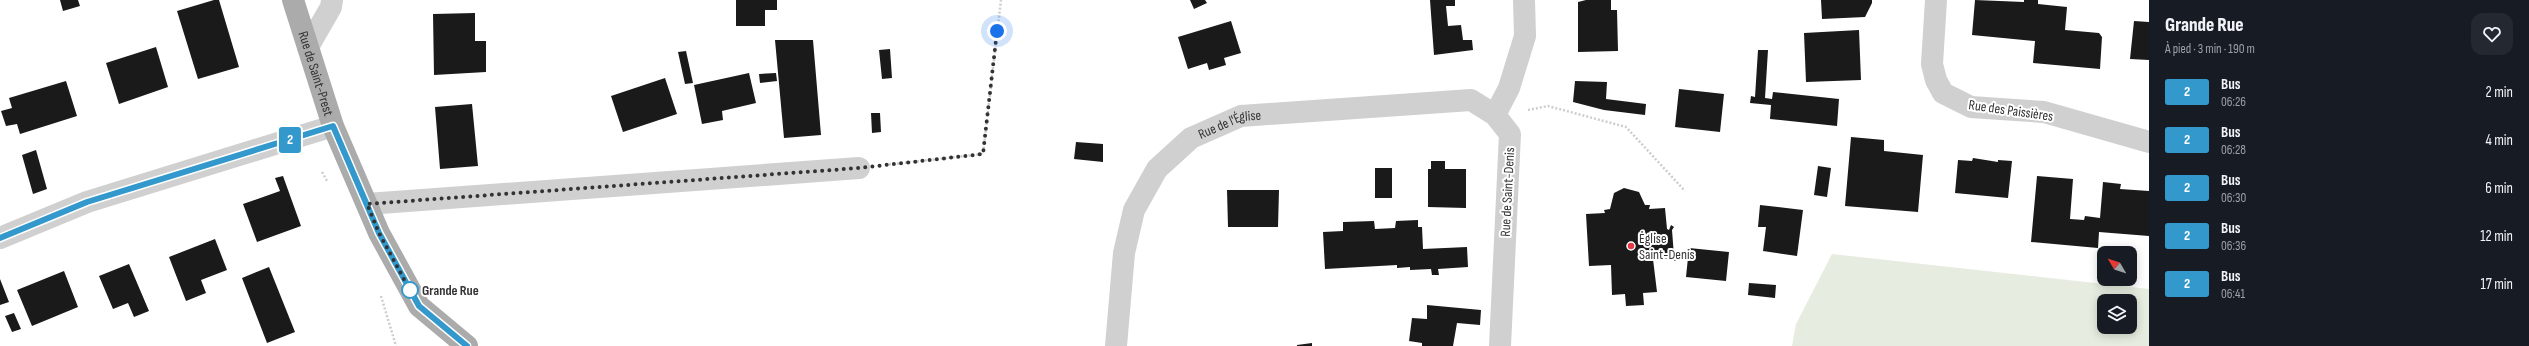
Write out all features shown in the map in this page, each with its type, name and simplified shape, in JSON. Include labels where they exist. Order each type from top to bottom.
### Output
[{"type":"main road","name":"Rue de Saint-Prest","points":[[293,0],[333,126],[379,233],[419,306],[466,346]]},
{"type":"street","points":[[308,47],[332,7],[332,0]]},
{"type":"street","points":[[1495,115],[1509,88],[1525,36],[1524,0]]},
{"type":"street","name":"Rue des Paissières","points":[[1936,0],[1932,64],[1936,80],[1943,93],[1971,107],[2044,112],[2149,142]]},
{"type":"street","name":"Rue de l'Église","points":[[1116,346],[1124,253],[1134,210],[1157,169],[1191,138],[1241,116],[1249,115],[1472,100],[1495,115]]},
{"type":"street","name":"Rue de Saint-Denis","points":[[1495,115],[1510,134],[1500,346]]},
{"type":"street","points":[[0,238],[87,202],[333,126]]},
{"type":"street","points":[[367,204],[859,168]]},
{"type":"path","points":[[859,168],[983,154],[1001,0]]},
{"type":"path","points":[[1495,115],[1548,106],[1626,127],[1685,191]]},
{"type":"shaded area","points":[[1832,254],[2097,283],[2097,286],[2122,286],[2149,289],[2149,346],[1792,346],[1796,324]]},
{"type":"building","points":[[60,0],[78,0],[80,6],[63,11]]},
{"type":"building","points":[[214,0],[219,0],[239,67],[198,79],[177,11]]},
{"type":"building","points":[[736,0],[777,0],[777,10],[765,10],[765,26],[736,26]]},
{"type":"building","points":[[1190,0],[1205,0],[1207,3],[1194,9]]},
{"type":"building","points":[[1430,0],[1455,0],[1455,6],[1446,6],[1448,26],[1461,25],[1463,40],[1472,40],[1473,50],[1434,55]]},
{"type":"building","points":[[1586,0],[1611,0],[1611,10],[1617,10],[1618,51],[1578,52],[1578,2]]},
{"type":"building","points":[[1821,0],[1872,0],[1872,3],[1865,17],[1822,19]]},
{"type":"building","points":[[1975,0],[2024,2],[2024,0],[2038,0],[2038,4],[2067,7],[2065,30],[2099,33],[2102,37],[2100,69],[2033,63],[2035,41],[1972,35]]},
{"type":"building","points":[[475,13],[475,41],[486,41],[486,72],[434,75],[433,14]]},
{"type":"building","points":[[1231,21],[1241,53],[1224,58],[1226,65],[1209,70],[1207,63],[1188,69],[1178,37]]},
{"type":"building","points":[[2134,21],[2149,22],[2149,60],[2130,59]]},
{"type":"building","points":[[1859,30],[1861,80],[1806,82],[1804,33]]},
{"type":"building","points":[[775,40],[813,40],[821,135],[784,138]]},
{"type":"building","points":[[156,47],[168,87],[119,104],[106,63]]},
{"type":"building","points":[[890,49],[892,78],[882,79],[879,50]]},
{"type":"building","points":[[1758,50],[1768,50],[1765,98],[1772,99],[1773,92],[1839,99],[1837,126],[1770,119],[1771,105],[1750,103],[1751,96],[1755,97]]},
{"type":"building","points":[[686,51],[693,83],[685,84],[678,52]]},
{"type":"building","points":[[749,73],[756,103],[722,111],[723,120],[702,124],[694,85]]},
{"type":"building","points":[[776,73],[777,81],[760,83],[759,74]]},
{"type":"building","points":[[665,78],[677,114],[623,132],[611,96]]},
{"type":"building","points":[[66,81],[77,116],[20,134],[17,124],[6,126],[1,111],[12,108],[9,98]]},
{"type":"building","points":[[1575,81],[1607,82],[1606,99],[1646,104],[1645,115],[1604,110],[1573,102]]},
{"type":"building","points":[[1679,89],[1724,94],[1720,132],[1675,127]]},
{"type":"building","points":[[472,104],[478,166],[440,169],[435,107]]},
{"type":"building","points":[[871,113],[880,113],[881,132],[872,133]]},
{"type":"building","points":[[1851,137],[1884,140],[1884,151],[1923,155],[1918,212],[1845,206]]},
{"type":"building","points":[[1076,142],[1103,144],[1103,162],[1074,159]]},
{"type":"building","points":[[36,150],[47,189],[33,194],[22,155]]},
{"type":"building","points":[[1973,158],[1998,162],[1998,160],[2012,161],[2008,198],[1955,193],[1958,160],[1972,161]]},
{"type":"building","points":[[1431,161],[1445,161],[1445,169],[1466,169],[1466,208],[1428,207],[1428,169],[1431,169]]},
{"type":"building","points":[[1818,166],[1831,168],[1827,197],[1814,195]]},
{"type":"building","points":[[1375,168],[1392,168],[1392,198],[1375,198]]},
{"type":"building","points":[[283,176],[301,226],[257,242],[243,204],[280,191],[275,178]]},
{"type":"building","points":[[2037,176],[2073,179],[2070,219],[2084,220],[2085,216],[2100,218],[2103,182],[2121,184],[2120,189],[2149,191],[2149,236],[2099,232],[2097,248],[2031,242]]},
{"type":"building","name":"Église Saint-Denis","points":[[1624,188],[1639,192],[1645,205],[1650,205],[1649,209],[1665,208],[1667,229],[1669,230],[1671,225],[1674,227],[1672,230],[1674,256],[1677,259],[1675,261],[1672,258],[1653,259],[1657,292],[1643,293],[1644,305],[1626,306],[1625,294],[1612,295],[1611,265],[1589,266],[1586,214],[1605,213],[1604,210],[1610,209],[1614,193]]},
{"type":"building","points":[[1227,190],[1279,190],[1278,227],[1228,227]]},
{"type":"building","points":[[1760,205],[1803,210],[1797,256],[1763,251],[1766,227],[1758,227]]},
{"type":"building","points":[[1418,220],[1418,227],[1422,227],[1423,249],[1467,247],[1468,267],[1438,269],[1439,275],[1432,275],[1431,269],[1410,270],[1410,267],[1397,268],[1397,265],[1325,269],[1323,232],[1343,231],[1343,222],[1374,221],[1375,229],[1395,228],[1396,221]]},
{"type":"building","points":[[215,239],[227,270],[201,280],[206,293],[186,301],[169,257]]},
{"type":"building","points":[[1689,248],[1729,252],[1726,281],[1686,277]]},
{"type":"building","points":[[129,264],[149,311],[134,317],[128,303],[113,309],[99,276]]},
{"type":"building","points":[[269,267],[295,332],[267,343],[242,278]]},
{"type":"building","points":[[64,271],[78,307],[32,326],[17,290]]},
{"type":"building","points":[[0,279],[9,302],[0,305]]},
{"type":"building","points":[[1749,283],[1776,285],[1775,298],[1748,295]]},
{"type":"building","points":[[1427,305],[1481,310],[1480,325],[1457,323],[1453,346],[1422,346],[1422,343],[1409,341],[1412,318],[1427,319]]},
{"type":"building","points":[[14,313],[21,329],[12,332],[5,316]]},
{"type":"building","points":[[1312,343],[1312,346],[1297,346],[1297,345]]},
{"type":"bus line","name":"2","points":[[0,238],[87,202],[333,126],[379,233],[419,306],[467,346]]},
{"type":"place","name":"Église Saint-Denis","points":[[1631,246]]},
{"type":"place","name":"Grande Rue","points":[[410,290]]},
{"type":"route","points":[[410,290],[412,294],[379,233],[367,204],[859,168],[983,154],[997,31]]}]
